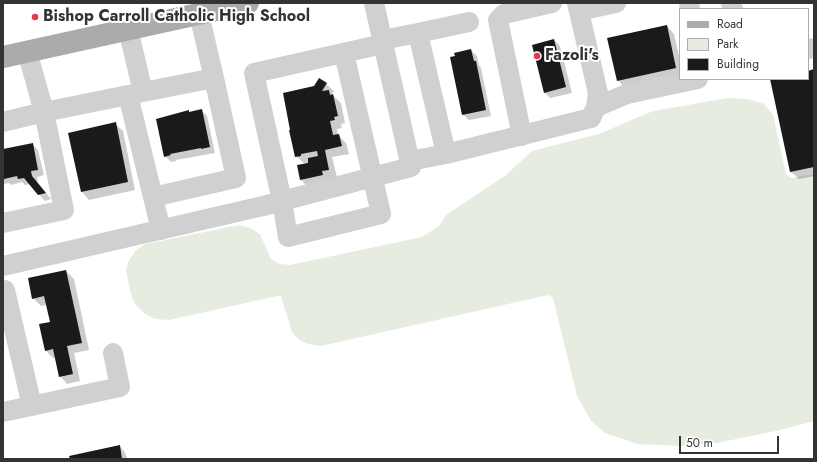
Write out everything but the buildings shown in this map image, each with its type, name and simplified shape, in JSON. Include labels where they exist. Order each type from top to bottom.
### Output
[{"type":"main road","points":[[3,57],[248,3]]},
{"type":"lane","points":[[3,266],[282,201],[411,167],[374,3]]},
{"type":"lane","points":[[522,136],[498,20],[504,14],[552,3]]},
{"type":"lane","points":[[410,161],[522,136],[591,118],[596,107],[598,93],[578,7],[616,3]]},
{"type":"lane","points":[[153,197],[236,178],[199,14]]},
{"type":"lane","points":[[344,53],[382,214],[288,237],[282,201],[254,73],[344,53],[418,33],[469,22]]},
{"type":"lane","points":[[128,29],[136,93],[153,197],[161,230]]},
{"type":"lane","points":[[418,33],[446,154]]},
{"type":"lane","points":[[3,223],[64,210],[44,112],[27,51]]},
{"type":"lane","points":[[3,122],[44,112],[214,78]]},
{"type":"lane","points":[[596,107],[627,94],[693,80]]},
{"type":"lane","points":[[5,290],[12,359],[32,406]]},
{"type":"lane","points":[[3,412],[120,387],[113,353]]},
{"type":"green space","points":[[728,98],[748,99],[764,104],[773,115],[786,174],[792,178],[814,174],[814,421],[776,431],[717,443],[680,446],[637,444],[605,433],[591,421],[577,396],[553,298],[548,295],[321,346],[308,344],[299,340],[292,332],[281,296],[169,320],[155,319],[145,314],[135,304],[130,291],[126,270],[129,260],[137,249],[146,244],[239,225],[250,228],[260,234],[271,259],[280,264],[290,265],[422,237],[439,226],[446,215],[506,175],[532,151],[599,134],[653,111]]},
{"type":"place","name":"Bishop Carroll Catholic High School","points":[[35,17]]},
{"type":"place","name":"Fazoli's","points":[[537,56]]}]
